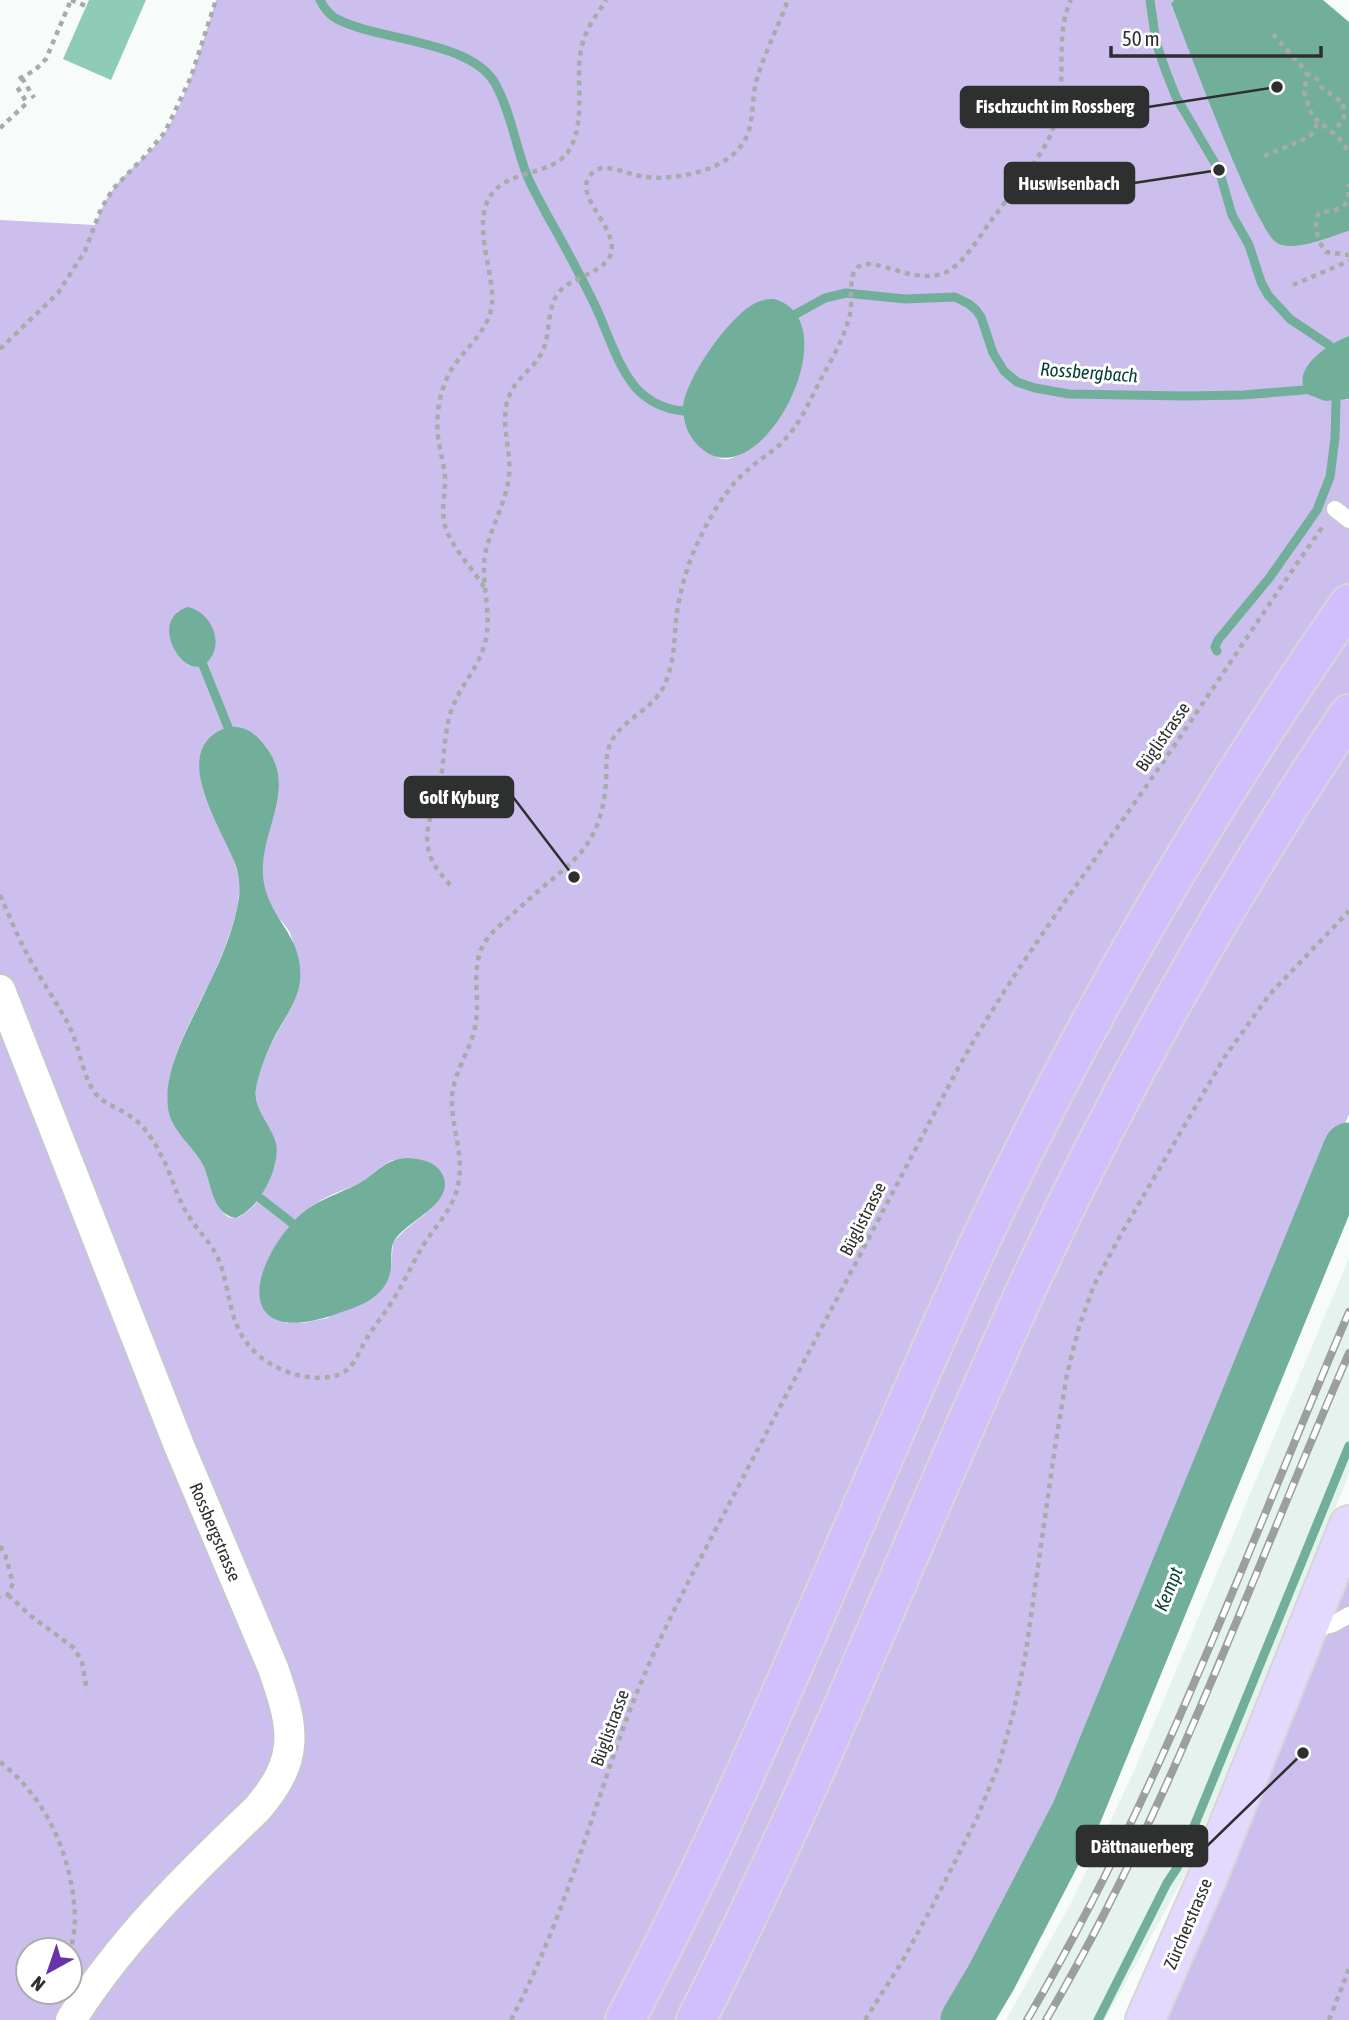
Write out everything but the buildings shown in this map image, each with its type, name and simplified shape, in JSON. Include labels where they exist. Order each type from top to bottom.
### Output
[{"type":"highway","points":[[625,2020],[732,1803],[925,1362],[1045,1109],[1109,989],[1194,842],[1274,714],[1349,604]]},
{"type":"highway","points":[[696,2020],[789,1828],[997,1354],[1101,1138],[1215,929],[1279,821],[1349,714]]},
{"type":"main road","name":"Zürcherstrasse","points":[[1145,2020],[1199,1898],[1349,1525]]},
{"type":"street","name":"Rossbergstrasse","points":[[0,990],[180,1448],[272,1668],[282,1695],[290,1739],[282,1776],[272,1792],[153,1912],[99,1978],[71,2020]]},
{"type":"lane","points":[[1335,509],[1349,520]]},
{"type":"lane","points":[[1306,1632],[1333,1624],[1349,1615]]},
{"type":"path","points":[[34,98],[21,78],[35,70],[46,59],[71,0],[86,6]]},
{"type":"path","points":[[0,349],[58,293],[85,251],[101,209],[113,189],[165,132],[191,77],[216,0]]},
{"type":"path","points":[[485,589],[452,540],[444,523],[445,476],[437,418],[440,398],[456,362],[485,326],[491,311],[492,295],[484,232],[488,201],[498,187],[515,177],[558,161],[568,152],[577,128],[579,63],[583,42],[606,0]]},
{"type":"path","points":[[450,885],[432,861],[427,837],[441,779],[449,718],[485,644],[488,614],[484,565],[486,549],[505,497],[509,475],[506,422],[508,397],[541,355],[555,299],[562,289],[604,263],[611,250],[609,236],[586,190],[586,184],[590,174],[603,168],[653,178],[682,176],[716,166],[737,151],[747,136],[758,78],[788,0]]},
{"type":"path","points":[[0,895],[26,952],[70,1028],[92,1087],[102,1099],[136,1120],[150,1136],[165,1161],[188,1216],[213,1248],[221,1268],[232,1316],[249,1347],[267,1362],[303,1376],[326,1378],[344,1372],[354,1362],[393,1301],[421,1249],[446,1215],[459,1183],[460,1157],[452,1093],[476,1022],[476,977],[481,948],[497,928],[571,864],[592,837],[601,816],[607,778],[606,762],[611,743],[622,728],[655,700],[668,675],[678,608],[689,566],[701,537],[733,485],[747,470],[780,445],[793,430],[848,323],[853,276],[857,268],[867,263],[931,277],[946,272],[957,264],[977,240],[1042,149],[1054,124],[1062,81],[1063,21],[1071,0]]},
{"type":"path","points":[[1273,34],[1306,73],[1318,80],[1321,87],[1343,103],[1344,118],[1333,133]]},
{"type":"path","points":[[1306,73],[1304,92],[1312,116],[1333,133],[1349,152]]},
{"type":"path","points":[[0,128],[27,103],[16,85]]},
{"type":"path","points":[[1264,156],[1310,136],[1318,122]]},
{"type":"path","points":[[1349,184],[1344,205],[1323,212],[1316,218],[1319,240],[1324,250],[1349,255]]},
{"type":"path","points":[[1293,285],[1349,261]]},
{"type":"path","name":"Büglistrasse","points":[[511,2020],[543,1950],[625,1725],[664,1632],[962,1060],[1025,960],[1335,509]]},
{"type":"path","points":[[864,2020],[903,1960],[934,1903],[977,1818],[999,1764],[1025,1658],[1068,1374],[1079,1328],[1094,1285],[1119,1236],[1224,1058],[1270,994],[1349,911]]},
{"type":"path","points":[[0,1546],[13,1583],[8,1595]]},
{"type":"path","points":[[0,1597],[8,1595]]},
{"type":"path","points":[[8,1595],[74,1648],[82,1662],[87,1690]]},
{"type":"path","points":[[0,1762],[14,1773],[40,1803],[61,1847],[70,1880],[75,1921],[73,1936]]},
{"type":"path","points":[[1329,2020],[1349,1969]]},
{"type":"shaded area","points":[[216,0],[1174,0],[1171,5],[1262,223],[1285,246],[1300,245],[1349,231],[1349,336],[1325,349],[1306,370],[1346,400],[1349,399],[1349,1114],[1245,1376],[1083,1763],[951,2020],[0,2020],[0,220],[95,225],[112,191],[166,131],[189,84]],"holes":[[[763,300],[785,304],[798,324],[803,358],[799,377],[783,413],[771,429],[744,452],[722,459],[708,451],[692,436],[685,424],[684,404],[688,389],[729,327],[750,307]],[[179,610],[198,667],[188,665],[172,618]],[[210,738],[265,745],[275,763],[278,795],[263,859],[264,882],[272,907],[290,933],[299,975],[295,1000],[267,1054],[257,1085],[258,1105],[275,1148],[274,1169],[257,1202],[235,1218],[229,1217],[220,1207],[204,1167],[173,1120],[168,1101],[170,1077],[177,1052],[224,950],[239,897],[238,877],[232,855],[203,789],[200,772],[202,755]],[[393,1160],[443,1192],[425,1214],[393,1242],[391,1269],[328,1318],[286,1323],[260,1285],[276,1246],[293,1223],[314,1204],[362,1182]]]},
{"type":"shaded area","points":[[1174,0],[1323,0],[1349,22],[1349,231],[1313,243],[1284,246],[1277,243],[1267,231],[1221,133],[1171,4]]},
{"type":"shaded area","points":[[774,299],[796,314],[804,338],[801,369],[790,401],[772,429],[750,450],[726,458],[702,449],[689,433],[685,423],[684,400],[689,386],[717,339],[739,315],[758,302]]},
{"type":"shaded area","points":[[1349,336],[1349,399],[1325,401],[1307,394],[1303,375],[1307,367],[1331,344]]},
{"type":"shaded area","points":[[188,607],[203,615],[215,636],[214,652],[201,666],[191,666],[182,659],[174,649],[170,637],[170,625],[175,614]]},
{"type":"shaded area","points":[[228,727],[250,731],[261,741],[273,759],[278,776],[278,793],[263,864],[264,883],[273,908],[292,940],[300,965],[297,995],[270,1047],[256,1089],[257,1103],[276,1143],[277,1153],[272,1176],[260,1197],[244,1214],[235,1218],[227,1215],[217,1204],[204,1167],[172,1120],[167,1098],[173,1065],[222,955],[239,898],[236,866],[211,812],[199,771],[201,753],[210,738]]},
{"type":"shaded area","points":[[408,1158],[426,1161],[438,1168],[445,1183],[443,1193],[429,1210],[394,1241],[389,1277],[380,1292],[357,1307],[307,1322],[284,1322],[268,1315],[261,1302],[260,1285],[265,1265],[294,1221],[316,1204],[365,1180],[386,1164]]},
{"type":"shaded area","points":[[1349,1258],[1349,1474],[1195,1857],[1105,2020],[1006,2020],[1071,1903],[1134,1771]]},
{"type":"shaded area","points":[[1349,1525],[1349,2020],[1145,2020]]},
{"type":"waterway","points":[[320,0],[327,11],[337,19],[446,50],[484,70],[501,95],[529,181],[591,297],[622,367],[636,388],[646,397],[663,407],[683,411]]},
{"type":"waterway","points":[[1150,0],[1156,42],[1176,97],[1219,170],[1232,215],[1249,245],[1261,282],[1268,295],[1290,319],[1329,345]]},
{"type":"waterway","name":"Rossbergbach","points":[[796,314],[825,298],[846,293],[905,299],[955,297],[969,304],[981,317],[993,353],[1004,371],[1017,382],[1035,388],[1069,394],[1185,396],[1304,390]]},
{"type":"waterway","points":[[1217,651],[1215,647],[1218,640],[1270,577],[1317,510],[1330,477],[1336,402]]},
{"type":"waterway","points":[[203,665],[228,727]]},
{"type":"waterway","name":"Kempt","points":[[966,2020],[991,1978],[1077,1812],[1349,1148]]},
{"type":"waterway","points":[[260,1198],[292,1223]]},
{"type":"waterway","points":[[1098,2020],[1177,1868],[1349,1446]]},
{"type":"railway","points":[[1027,2020],[1075,1935],[1160,1760],[1349,1312]]},
{"type":"railway","points":[[1046,2020],[1091,1940],[1171,1775],[1349,1353]]},
{"type":"place","name":"Fischzucht im Rossberg","points":[[1277,87]]},
{"type":"place","name":"Huswisenbach","points":[[1219,170]]},
{"type":"place","name":"Golf Kyburg","points":[[574,877]]},
{"type":"place","name":"Dättnauerberg","points":[[1303,1753]]}]
